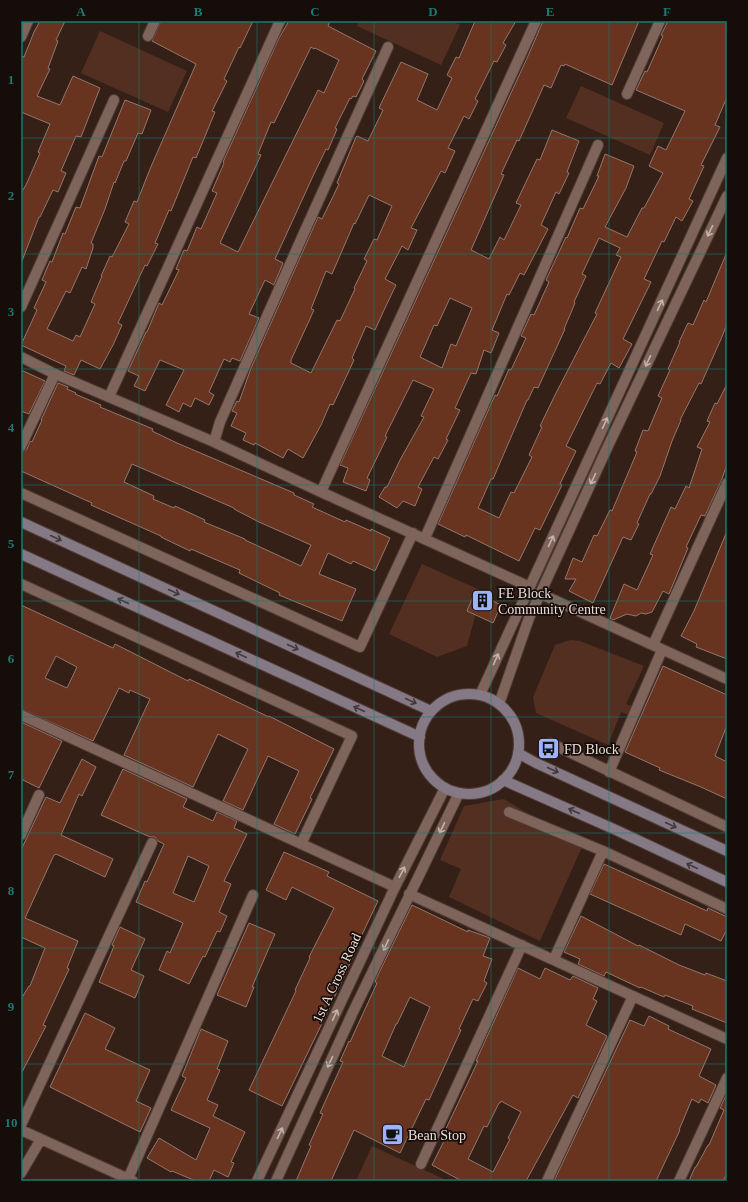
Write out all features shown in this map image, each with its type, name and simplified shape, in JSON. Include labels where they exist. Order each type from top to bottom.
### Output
[{"type":"main road","points":[[21,522],[431,711]]},
{"type":"main road","points":[[21,554],[420,738]]},
{"type":"main road","points":[[471,694],[488,697],[499,704],[513,720],[518,737],[518,752],[512,769],[503,780],[489,789],[472,794],[459,793],[445,788],[435,780],[424,766],[419,749],[423,723],[431,711],[438,704],[453,696],[471,694]]},
{"type":"main road","points":[[518,752],[536,763],[727,851]]},
{"type":"main road","points":[[503,780],[616,830],[727,882]]},
{"type":"street","points":[[21,37],[28,21]]},
{"type":"street","points":[[148,36],[155,21]]},
{"type":"street","points":[[109,397],[280,21]]},
{"type":"street","points":[[321,492],[536,21]]},
{"type":"street","points":[[627,94],[660,21]]},
{"type":"street","points":[[214,442],[220,422],[388,47]]},
{"type":"street","points":[[21,307],[114,100]]},
{"type":"street","points":[[425,538],[598,145]]},
{"type":"street","points":[[480,695],[727,158]]},
{"type":"street","points":[[499,704],[530,618],[568,533],[727,196]]},
{"type":"street","points":[[675,272],[687,279]]},
{"type":"street","points":[[21,357],[55,374],[214,442],[530,587]]},
{"type":"street","points":[[21,446],[55,374]]},
{"type":"street","points":[[653,645],[727,483]]},
{"type":"street","points":[[21,493],[360,647],[413,533]]},
{"type":"street","points":[[557,527],[568,533]]},
{"type":"street","points":[[21,584],[352,736],[301,844]]},
{"type":"street","points":[[541,594],[727,679]]},
{"type":"street","points":[[609,772],[662,650]]},
{"type":"street","points":[[21,715],[395,887]]},
{"type":"street","points":[[550,743],[727,827]]},
{"type":"street","name":"1st A Cross Road","points":[[257,1181],[395,887],[445,788]]},
{"type":"street","name":"1st A Cross Road","points":[[276,1181],[409,894],[459,793]]},
{"type":"street","points":[[21,836],[39,795]]},
{"type":"street","points":[[509,812],[603,851],[727,909]]},
{"type":"street","points":[[21,1125],[152,843]]},
{"type":"street","points":[[554,959],[603,851]]},
{"type":"street","points":[[409,894],[727,1039]]},
{"type":"street","points":[[21,1130],[129,1180],[253,895]]},
{"type":"street","points":[[421,1164],[522,945]]},
{"type":"street","points":[[362,957],[377,963]]},
{"type":"street","points":[[547,1181],[633,996]]},
{"type":"street","points":[[679,1181],[727,1078]]},
{"type":"street","points":[[21,1173],[41,1139]]},
{"type":"street","points":[[271,1151],[286,1158]]},
{"type":"shaded area","points":[[359,21],[451,21],[460,25],[441,65],[357,26]]},
{"type":"shaded area","points":[[100,31],[187,71],[168,112],[81,73]]},
{"type":"shaded area","points":[[581,86],[664,123],[650,155],[566,118]]},
{"type":"shaded area","points":[[422,564],[482,591],[467,646],[437,657],[389,634]]},
{"type":"shaded area","points":[[570,640],[580,641],[644,666],[626,704],[635,707],[631,716],[621,712],[608,745],[536,713],[533,697],[555,645]]},
{"type":"shaded area","points":[[504,799],[582,847],[540,941],[449,897],[461,869],[440,860],[464,806]]},
{"type":"shaded area","points":[[372,1146],[448,1181],[356,1181]]},
{"type":"building","points":[[40,21],[65,21],[56,40],[58,41],[48,68],[50,69],[37,96],[60,105],[73,76],[100,88],[81,137],[76,136],[61,171],[66,173],[58,192],[53,190],[39,217],[22,261],[21,193],[40,153],[38,152],[50,124],[21,112],[21,56],[24,57]]},
{"type":"building","points":[[161,21],[253,21],[224,79],[227,81],[212,111],[215,112],[196,158],[193,157],[171,211],[169,210],[155,243],[158,244],[147,266],[145,265],[118,323],[122,325],[113,345],[100,369],[81,360],[74,375],[64,371],[66,366],[21,345],[37,310],[34,308],[46,282],[42,280],[50,261],[52,262],[63,233],[65,234],[76,207],[80,208],[99,156],[102,157],[125,100],[151,110],[142,134],[138,133],[126,161],[124,161],[115,183],[114,182],[91,243],[93,244],[93,248],[86,269],[82,267],[70,293],[66,291],[47,329],[73,341],[76,335],[80,337],[95,304],[91,302],[101,276],[110,256],[112,257],[129,224],[125,222],[134,201],[137,202],[196,64],[152,41]]},
{"type":"building","points":[[289,21],[330,21],[328,26],[376,51],[362,79],[364,81],[356,97],[353,96],[351,99],[350,98],[335,128],[337,129],[328,150],[326,149],[275,259],[283,263],[274,285],[265,280],[249,314],[259,318],[240,361],[232,358],[230,362],[224,359],[209,392],[214,395],[209,405],[195,398],[191,407],[183,403],[179,412],[166,405],[184,370],[160,360],[145,391],[134,386],[139,376],[128,371],[159,303],[162,305],[179,270],[176,269],[184,250],[187,251],[197,227],[201,229],[217,193],[212,191],[224,163],[223,162],[279,38]],"holes":[[[311,47],[314,49],[315,48],[339,60],[324,93],[318,90],[238,252],[220,243],[261,155],[258,154],[271,122],[274,123]]]},
{"type":"building","points":[[475,21],[516,21],[503,43],[506,45],[497,62],[494,61],[475,99],[478,101],[469,119],[464,116],[448,148],[455,151],[445,173],[441,171],[411,228],[417,230],[408,250],[402,246],[385,279],[396,285],[375,330],[366,326],[352,358],[354,360],[333,405],[330,404],[321,425],[303,458],[288,449],[283,458],[255,443],[254,445],[243,440],[246,433],[231,426],[237,413],[232,411],[237,401],[239,402],[251,368],[318,217],[322,219],[339,184],[337,183],[356,137],[357,136],[368,141],[383,110],[379,108],[401,62],[428,74],[417,100],[437,110],[452,78],[447,75],[456,57],[459,58]],"holes":[[[369,195],[392,206],[377,240],[374,239],[364,259],[367,261],[340,321],[337,320],[311,373],[291,363],[314,310],[311,309],[326,271],[332,274],[354,223],[355,224]]]},
{"type":"building","points":[[543,21],[639,21],[612,85],[565,64],[564,66],[561,65],[551,88],[544,85],[519,141],[517,140],[501,174],[504,175],[471,250],[489,259],[500,237],[504,240],[521,205],[516,203],[537,159],[540,160],[552,130],[579,141],[567,172],[569,173],[559,194],[556,192],[541,225],[548,229],[524,275],[520,273],[509,295],[507,294],[492,330],[499,333],[491,353],[484,350],[476,374],[471,373],[455,408],[460,410],[446,439],[448,440],[438,459],[434,457],[418,487],[422,489],[415,506],[403,501],[397,508],[379,497],[385,487],[387,487],[424,417],[421,416],[434,389],[413,380],[385,436],[387,437],[367,478],[370,480],[366,491],[343,482],[348,468],[340,465]],"holes":[[[450,298],[472,308],[456,346],[451,344],[442,368],[420,357],[434,325],[437,326]]]},
{"type":"building","points":[[668,21],[727,21],[727,97],[715,125],[720,127],[701,165],[704,166],[689,199],[693,201],[682,221],[676,217],[664,242],[662,241],[644,279],[651,282],[623,339],[632,344],[619,368],[611,363],[600,384],[597,383],[566,446],[576,451],[560,484],[562,485],[540,530],[535,528],[519,561],[466,535],[465,537],[438,524],[495,395],[497,396],[509,369],[511,370],[526,338],[521,336],[531,314],[534,315],[549,282],[546,280],[580,208],[583,209],[599,176],[597,176],[605,154],[634,166],[626,188],[605,227],[627,237],[663,173],[649,166],[658,146],[666,150],[685,111],[636,90],[645,71],[647,72],[663,36],[661,35]],"holes":[[[599,238],[620,248],[616,255],[621,257],[595,313],[597,314],[540,426],[542,427],[529,455],[532,457],[514,493],[511,492],[499,518],[478,508],[491,479],[493,479],[527,400],[534,387],[538,388],[565,329],[575,303],[574,302],[586,276],[582,274]]]},
{"type":"building","points":[[727,252],[727,324],[701,384],[699,383],[680,420],[660,476],[637,523],[639,524],[631,540],[623,537],[593,603],[569,591],[576,579],[565,579],[573,558],[582,562],[594,535],[597,536],[610,510],[612,511],[637,452],[635,451],[643,430],[648,431],[662,398],[658,396],[670,370],[668,369],[679,342],[688,323],[693,325],[704,300],[706,302]]},
{"type":"building","points":[[21,370],[45,381],[29,414],[21,411]]},
{"type":"building","points":[[58,383],[68,387],[67,389],[76,393],[75,394],[101,405],[100,407],[153,429],[152,431],[177,443],[294,493],[294,495],[314,504],[312,507],[345,522],[346,520],[390,538],[375,571],[353,561],[351,564],[328,553],[319,574],[356,589],[342,621],[279,595],[280,593],[239,573],[240,570],[191,549],[190,551],[161,536],[91,505],[92,503],[21,471],[22,452],[27,449],[30,441],[32,442]],"holes":[[[132,464],[234,508],[259,522],[311,545],[301,566],[245,539],[204,522],[205,520],[175,506],[174,508],[153,499],[154,496],[124,482]]]},
{"type":"building","points":[[727,384],[727,464],[722,479],[705,516],[701,515],[686,547],[688,548],[669,594],[663,591],[652,612],[646,614],[641,613],[636,616],[627,614],[613,620],[610,618],[624,584],[637,590],[653,555],[650,554],[671,507],[675,509],[686,486],[689,488],[702,449],[697,447],[710,422],[707,421],[715,403],[717,404]]},
{"type":"building","points":[[727,531],[727,659],[696,647],[697,644],[681,636],[694,611]]},
{"type":"building","name":"FE Block Community Centre","points":[[475,592],[501,605],[493,623],[467,611]]},
{"type":"building","points":[[21,605],[113,648],[115,644],[188,681],[189,679],[269,716],[334,749],[310,798],[312,799],[295,834],[274,824],[299,771],[268,756],[243,810],[223,801],[248,749],[218,734],[193,787],[124,755],[150,699],[130,690],[129,693],[119,688],[93,741],[21,709]],"holes":[[[56,656],[77,667],[67,688],[45,678]]]},
{"type":"building","points":[[663,666],[727,695],[727,725],[715,756],[727,762],[727,799],[659,770],[660,768],[625,752]]},
{"type":"building","points":[[21,722],[62,741],[39,788],[21,779]]},
{"type":"building","points":[[82,759],[96,767],[82,796],[79,794],[61,835],[113,859],[105,877],[56,854],[54,855],[25,918],[78,941],[67,968],[69,969],[43,1025],[46,1026],[21,1074],[21,999],[30,986],[45,948],[21,937],[21,850],[46,797],[60,803]]},
{"type":"building","points":[[123,769],[187,799],[183,807],[213,821],[217,812],[237,821],[234,828],[247,834],[224,881],[231,884],[219,912],[227,916],[220,932],[217,931],[205,957],[203,956],[189,984],[159,970],[167,951],[170,953],[183,923],[136,902],[145,881],[147,882],[164,844],[158,841],[155,837],[150,837],[101,815]],"holes":[[[188,856],[209,866],[194,902],[173,893]]]},
{"type":"building","points":[[284,852],[329,872],[327,876],[378,901],[328,1011],[282,1106],[249,1090],[296,991],[295,990],[310,958],[309,957],[334,908],[292,887],[286,900],[266,890]]},
{"type":"building","points":[[604,864],[707,911],[708,908],[727,917],[727,929],[721,941],[685,924],[681,935],[590,894]]},
{"type":"building","points":[[412,905],[468,932],[468,930],[490,938],[483,956],[492,959],[484,981],[487,983],[478,1001],[473,999],[459,1029],[461,1030],[429,1100],[426,1099],[400,1153],[354,1130],[331,1181],[296,1181],[311,1146],[309,1145],[323,1114],[320,1113],[343,1062],[340,1061],[377,983],[375,982]],"holes":[[[410,997],[430,1007],[404,1067],[382,1056]]]},
{"type":"building","points":[[581,916],[638,946],[639,945],[679,965],[705,975],[706,973],[727,981],[727,1023],[692,1009],[693,1006],[665,995],[664,997],[641,987],[640,988],[606,972],[604,976],[578,964],[580,959],[564,952]]},
{"type":"building","points":[[249,923],[275,934],[252,987],[254,987],[246,1007],[217,995]]},
{"type":"building","points":[[120,927],[145,939],[131,970],[144,976],[135,998],[99,982]]},
{"type":"building","points":[[518,968],[540,979],[545,968],[570,980],[573,976],[598,988],[593,999],[597,1001],[586,1025],[607,1036],[578,1098],[573,1095],[526,1181],[462,1181],[432,1165],[446,1137],[443,1135],[478,1061],[476,1061]],"holes":[[[501,1101],[521,1112],[508,1138],[510,1139],[493,1172],[468,1159],[484,1126],[487,1127]]]},
{"type":"building","points":[[85,1013],[115,1028],[105,1049],[150,1070],[136,1101],[151,1108],[140,1132],[50,1087]]},
{"type":"building","points":[[649,1016],[669,1026],[668,1029],[711,1049],[699,1076],[716,1085],[708,1103],[701,1099],[699,1103],[692,1099],[680,1130],[656,1181],[554,1181],[630,1020],[644,1026]]},
{"type":"building","points":[[201,1029],[228,1041],[217,1069],[220,1070],[207,1100],[218,1105],[213,1116],[245,1132],[231,1162],[234,1163],[228,1177],[214,1170],[209,1181],[196,1181],[172,1171],[171,1172],[147,1158],[159,1138],[196,1160],[210,1128],[171,1110],[186,1078],[182,1076]]},
{"type":"building","points":[[727,1093],[727,1173],[723,1181],[689,1181],[695,1167],[709,1145],[724,1110],[720,1108]]},
{"type":"place","name":"FE Block Community Centre","points":[[482,601]]},
{"type":"place","name":"FD Block","points":[[549,749]]},
{"type":"place","name":"Bean Stop","points":[[393,1135]]}]
